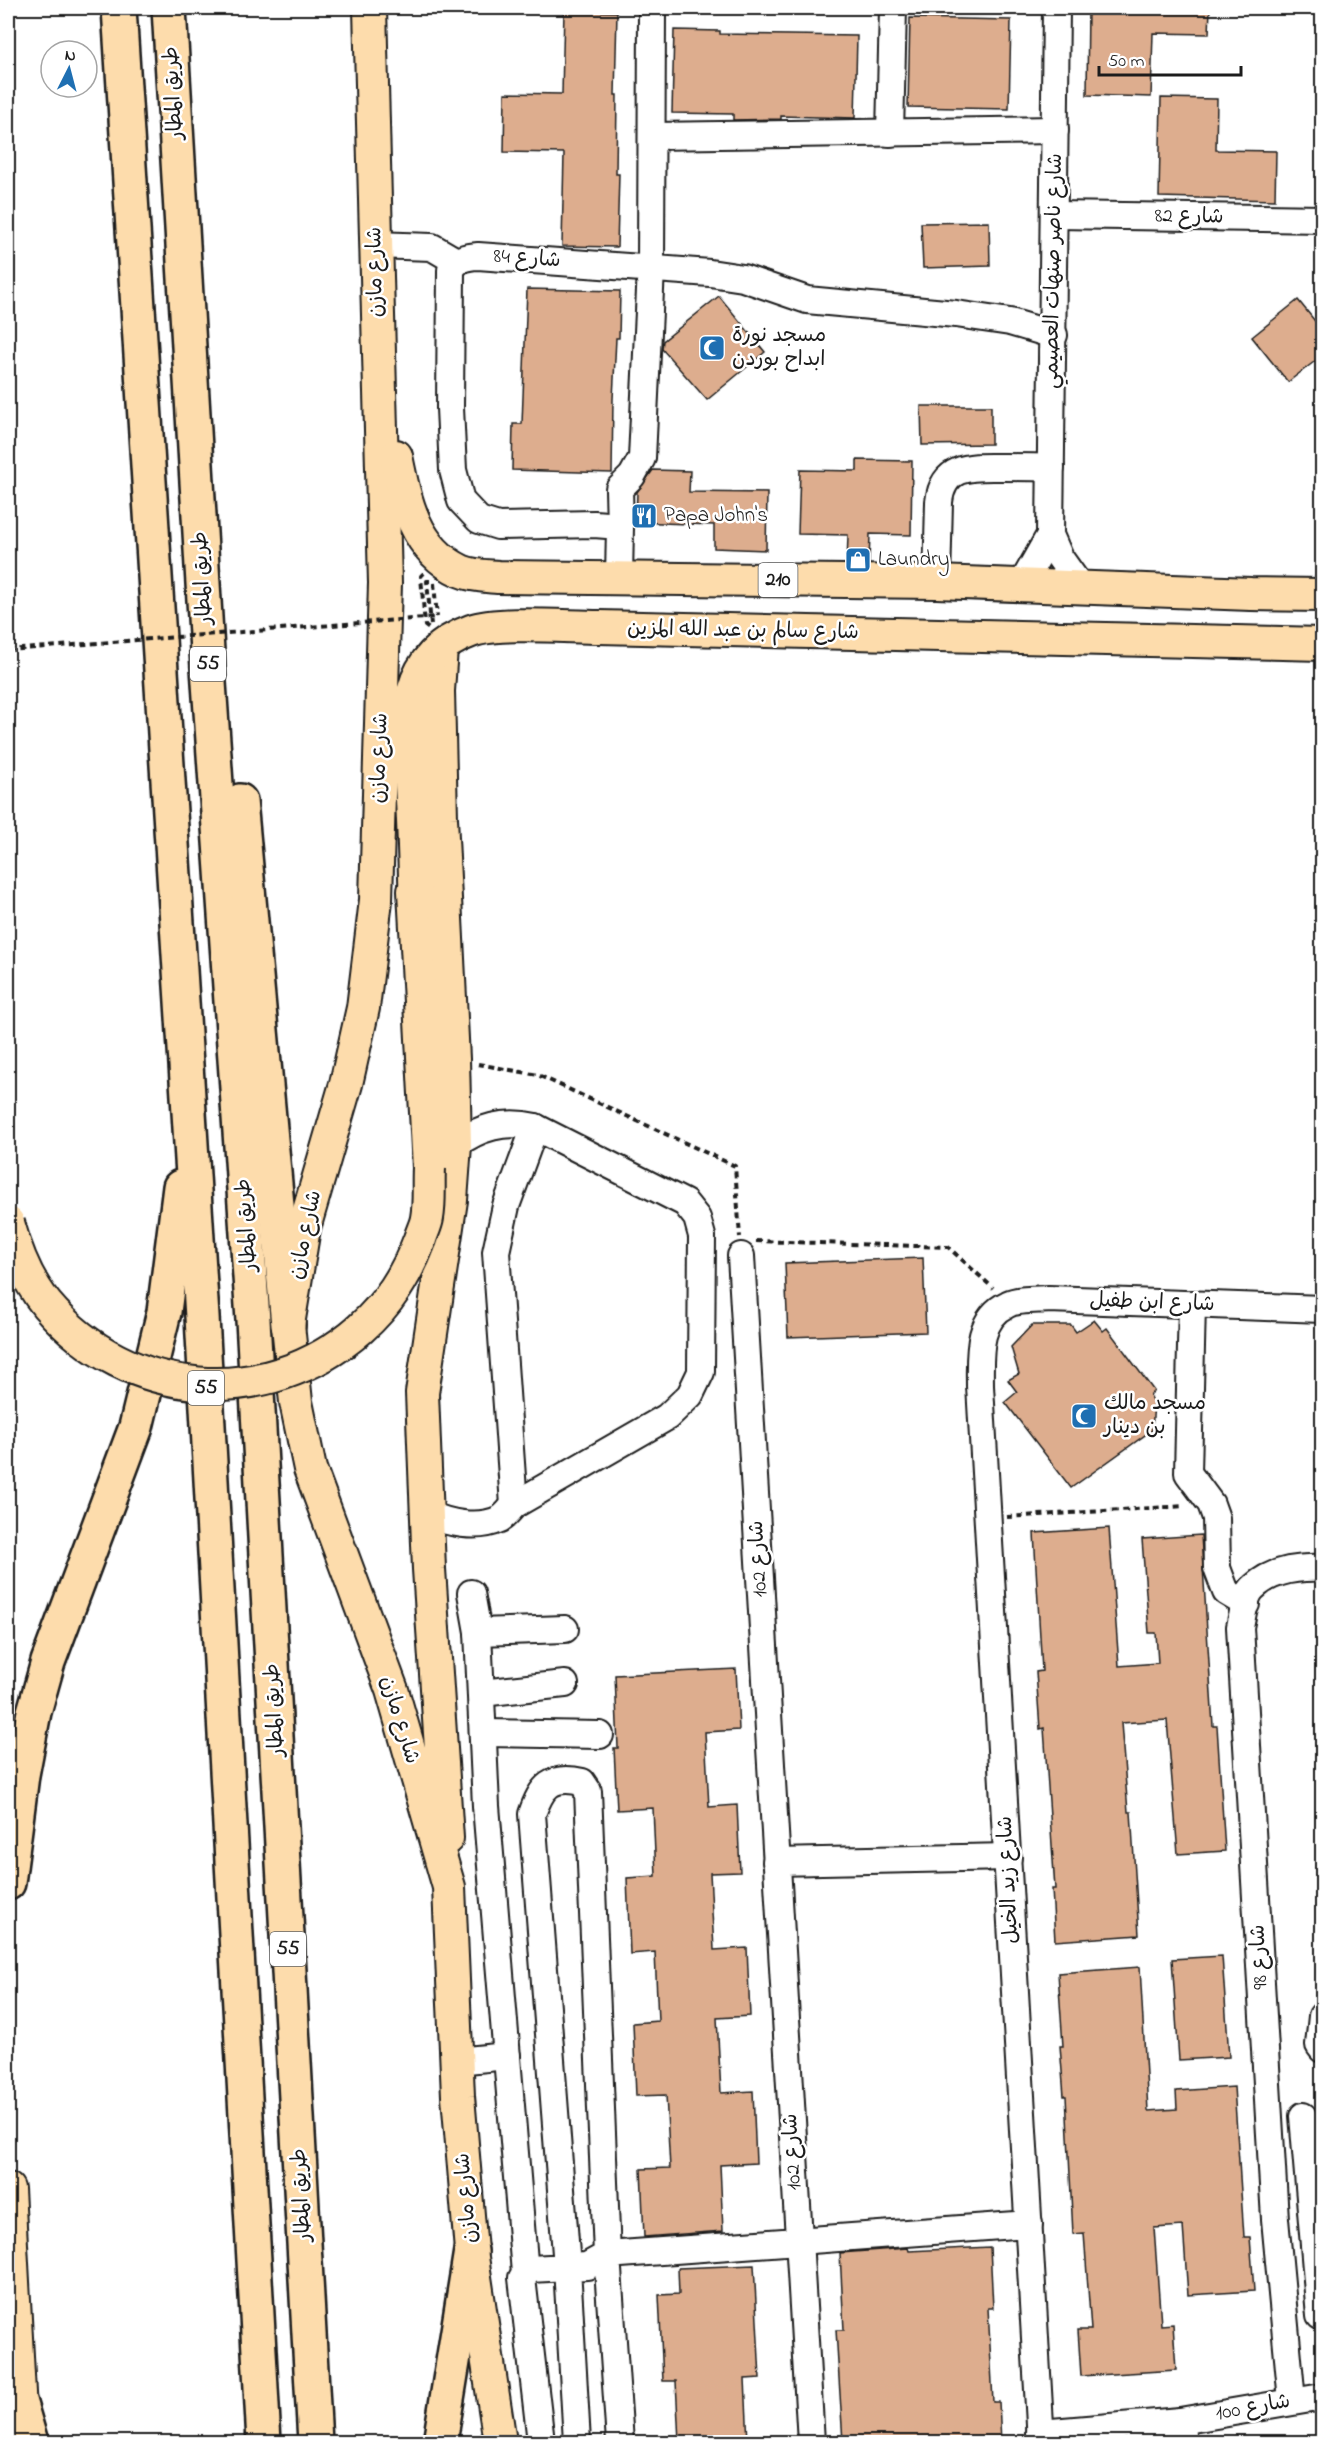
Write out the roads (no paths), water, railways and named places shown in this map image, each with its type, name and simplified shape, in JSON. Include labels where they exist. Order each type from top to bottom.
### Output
[{"type":"highway","name":"55","points":[[119,8],[190,1117],[264,2442]]},
{"type":"highway","name":"طريق المطار","points":[[169,8],[208,668],[253,1320],[315,2442]]},
{"type":"highway","points":[[208,668],[228,708],[233,733],[288,1325]]},
{"type":"highway","points":[[8,1883],[22,1775],[34,1713],[48,1662],[136,1427],[164,1312],[190,1117]]},
{"type":"highway","points":[[440,2442],[471,2251]]},
{"type":"highway","points":[[20,2404],[31,2442]]},
{"type":"main road","name":"شارع مازن","points":[[370,8],[385,583],[376,900],[363,1008],[346,1084],[304,1228],[288,1325],[296,1402],[310,1469],[392,1690],[449,1887],[457,2061],[471,2251],[500,2442]]},
{"type":"main road","name":"210","points":[[378,370],[405,502],[417,528],[436,557],[463,573],[498,577],[1022,584],[1323,595]]},
{"type":"main road","points":[[599,627],[588,623],[580,614],[578,603],[581,591],[588,582],[609,578]]},
{"type":"main road","points":[[8,1223],[18,1258],[46,1304],[85,1341],[132,1368],[183,1383],[237,1384],[299,1368],[337,1348],[378,1313],[408,1269],[427,1219],[429,1168],[416,911],[385,583]]},
{"type":"main road","points":[[1241,643],[1233,631],[1232,616],[1238,602],[1251,594]]},
{"type":"main road","name":"شارع سالم بن عبد الله المزين","points":[[416,911],[408,715],[419,672],[427,661],[439,633],[490,626],[599,627],[1323,644]]},
{"type":"main road","points":[[439,633],[441,818],[453,1059],[454,1145],[451,1200],[422,1393],[426,1513],[449,1887]]},
{"type":"main road","points":[[8,2188],[22,2442]]},
{"type":"street","points":[[609,578],[620,526],[619,489],[632,476],[642,458],[651,269],[652,8]]},
{"type":"street","points":[[890,133],[893,8]]},
{"type":"street","name":"شارع ناصر صنهات العصيمي","points":[[1056,8],[1050,535],[1060,558],[1080,586]]},
{"type":"street","points":[[652,136],[1055,130]]},
{"type":"street","name":"شارع 82","points":[[1055,215],[1323,219]]},
{"type":"street","points":[[375,245],[432,247],[456,261],[451,270],[450,408],[453,470],[461,501],[479,520],[498,526],[594,524],[620,526]]},
{"type":"street","name":"شارع 84","points":[[456,261],[464,257],[478,256],[710,273],[742,278],[807,300],[956,314],[1010,322],[1054,335]]},
{"type":"street","points":[[937,582],[939,493],[947,478],[954,472],[973,466],[1051,468]]},
{"type":"street","name":"شارع ناصر صنهات العصيمي","points":[[1022,584],[1050,535]]},
{"type":"street","points":[[426,1513],[450,1521],[475,1524],[502,1518],[514,1506],[676,1411],[690,1395],[701,1372],[702,1236],[701,1227],[692,1210],[685,1203],[535,1127],[522,1124],[496,1125],[481,1129],[454,1145]]},
{"type":"street","points":[[514,1506],[496,1252],[506,1206],[535,1127]]},
{"type":"street","name":"شارع 102","points":[[741,1248],[811,2442]]},
{"type":"street","name":"شارع ابن طفيل","points":[[988,1319],[1009,1303],[1049,1299],[1323,1309]]},
{"type":"street","points":[[1192,1304],[1188,1473],[1212,1504],[1216,1518],[1217,1568],[1226,1592],[1245,1604]]},
{"type":"street","name":"شارع زيد الخيل","points":[[988,1319],[981,1347],[980,1386],[1041,2438]]},
{"type":"street","name":"شارع 98","points":[[1292,2401],[1274,2207],[1240,1628],[1245,1604],[1253,1587],[1277,1573],[1304,1568],[1323,1568]]},
{"type":"street","points":[[471,1593],[478,1632],[486,1806],[525,2273]]},
{"type":"street","points":[[478,1632],[565,1629]]},
{"type":"street","points":[[482,1693],[565,1684]]},
{"type":"street","points":[[484,1734],[600,1736]]},
{"type":"street","points":[[577,2442],[567,2267],[532,1814],[540,1793],[554,1782],[567,1779],[582,1782],[588,1791],[607,2255],[620,2442]]},
{"type":"street","points":[[776,1862],[1008,1857]]},
{"type":"street","points":[[1323,2016],[1319,2045],[1323,2049]]},
{"type":"street","points":[[457,2061],[507,2056]]},
{"type":"street","points":[[1284,2323],[1321,2316],[1303,2116]]},
{"type":"street","points":[[541,2442],[521,2281],[530,2269],[587,2266],[607,2255],[1029,2224]]},
{"type":"street","name":"شارع 100","points":[[1041,2438],[1182,2432],[1292,2401],[1323,2397]]},
{"type":"place","name":"مسجد نورة ابداح بوردن","points":[[712,348]]},
{"type":"place","name":"Papa John's","points":[[644,516]]},
{"type":"place","name":"Laundry","points":[[858,560]]},
{"type":"place","name":"مسجد مالك بن دينار","points":[[1084,1416]]}]
